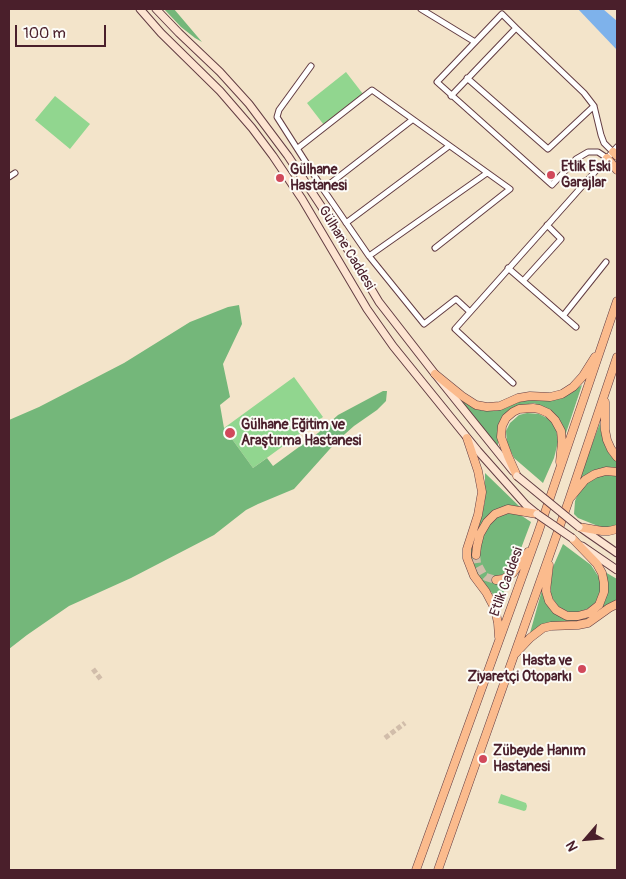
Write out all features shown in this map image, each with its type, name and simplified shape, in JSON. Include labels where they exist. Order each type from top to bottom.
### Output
[{"type":"main road","name":"Gülhane Caddesi","points":[[140,9],[161,33],[220,91],[252,128],[302,199],[367,309],[381,329],[523,508]]},
{"type":"main road","name":"Gülhane Caddesi","points":[[156,9],[220,72],[249,104],[288,156],[327,215],[379,302],[516,476],[579,527],[617,553]]},
{"type":"main road","points":[[607,158],[617,170]]},
{"type":"main road","name":"Etlik Caddesi","points":[[416,870],[559,474],[617,301]]},
{"type":"main road","points":[[435,374],[476,405],[487,407],[500,406],[518,398],[530,396],[550,397],[562,394],[573,387],[583,376],[603,344]]},
{"type":"main road","points":[[438,870],[617,358]]},
{"type":"main road","points":[[606,392],[605,430],[607,440],[617,457]]},
{"type":"main road","points":[[516,476],[501,437],[502,426],[506,418],[513,412],[519,409],[532,408],[539,409],[548,414],[555,420],[561,432],[559,474]]},
{"type":"main road","points":[[467,438],[478,471],[482,492],[466,558],[474,576],[486,592],[495,609],[499,642]]},
{"type":"main road","points":[[568,500],[585,480],[595,474],[606,471],[617,472]]},
{"type":"main road","points":[[476,555],[480,534],[487,522],[495,514],[504,510],[523,508],[537,514],[617,570]]},
{"type":"main road","points":[[579,527],[609,531],[617,529]]},
{"type":"main road","points":[[496,580],[504,579],[517,569],[538,533]]},
{"type":"main road","points":[[551,548],[547,594],[553,607],[569,617],[589,613],[596,608],[602,599],[603,577],[598,566],[572,538]]},
{"type":"main road","points":[[512,658],[530,638],[544,628],[588,623],[617,604]]},
{"type":"street","points":[[420,9],[475,42]]},
{"type":"street","points":[[514,383],[455,329],[607,158],[616,151],[604,143],[594,106],[584,93],[502,14],[437,82],[552,185],[576,159],[588,152],[598,152],[607,158]]},
{"type":"street","points":[[451,96],[516,28]]},
{"type":"street","points":[[311,66],[279,110],[277,117],[323,189],[369,256],[424,324],[456,298],[470,312]]},
{"type":"street","points":[[467,78],[548,150],[594,106]]},
{"type":"street","points":[[298,148],[372,90],[510,190],[434,248]]},
{"type":"street","points":[[323,189],[412,120]]},
{"type":"street","points":[[346,223],[449,146]]},
{"type":"street","points":[[9,176],[15,173]]},
{"type":"street","points":[[369,256],[487,173]]},
{"type":"street","points":[[523,281],[561,239],[547,225]]},
{"type":"street","points":[[562,316],[606,262]]},
{"type":"street","points":[[508,268],[576,327]]},
{"type":"green space","points":[[164,9],[174,9],[202,42],[181,27]]},
{"type":"green space","points":[[346,72],[363,94],[324,125],[307,103]]},
{"type":"green space","points":[[55,96],[90,124],[70,149],[35,120]]},
{"type":"green space","points":[[239,305],[242,324],[223,364],[230,397],[220,405],[224,428],[253,468],[267,458],[273,466],[318,433],[338,415],[383,391],[387,391],[386,401],[337,441],[294,489],[246,510],[214,535],[131,578],[69,606],[9,649],[9,420],[39,407],[124,363],[190,322],[228,307]]},
{"type":"green space","points":[[294,377],[323,417],[253,468],[224,428]]},
{"type":"green space","points":[[582,385],[565,436],[555,415],[548,409],[534,403],[516,408],[498,433],[498,446],[453,391],[474,407],[483,411],[496,411],[524,401],[566,396]]},
{"type":"green space","points":[[527,413],[539,414],[549,419],[556,428],[558,442],[554,458],[543,483],[514,458],[507,444],[506,431],[510,423],[519,415]]},
{"type":"green space","points":[[600,423],[606,448],[617,462],[617,469],[578,482]]},
{"type":"green space","points":[[485,473],[520,507],[502,508],[485,519],[477,535],[473,555],[479,555],[482,534],[495,517],[502,513],[519,514],[531,522],[514,567],[505,575],[496,577],[496,582],[507,583],[499,607],[492,593],[476,573],[470,551],[485,502]]},
{"type":"green space","points":[[603,474],[617,476],[617,526],[603,528],[578,518],[574,514],[575,501],[585,484]]},
{"type":"green space","points":[[563,544],[591,565],[600,579],[600,592],[597,601],[589,608],[580,612],[569,612],[562,609],[551,596],[553,567]]},
{"type":"green space","points":[[605,572],[617,579],[617,600],[586,620],[530,633],[542,590],[544,598],[551,609],[568,619],[586,618],[605,601],[608,585]]},
{"type":"green space","points":[[501,794],[526,803],[526,810],[498,803]]},
{"type":"water","points":[[578,9],[603,9],[617,21],[617,50]]},
{"type":"tunnel","points":[[476,555],[477,563],[483,574],[496,580]]},
{"type":"tunnel","points":[[93,669],[102,681]]},
{"type":"tunnel","points":[[385,738],[405,723]]},
{"type":"place","name":"Etlik Eski Garajlar","points":[[551,175]]},
{"type":"place","name":"Gülhane Hastanesi","points":[[280,178]]},
{"type":"place","name":"Gülhane Eğitim ve Araştırma Hastanesi","points":[[230,433]]},
{"type":"place","name":"Hasta ve Ziyaretçi Otoparkı","points":[[582,669]]},
{"type":"place","name":"Zübeyde Hanım Hastanesi","points":[[483,759]]}]
